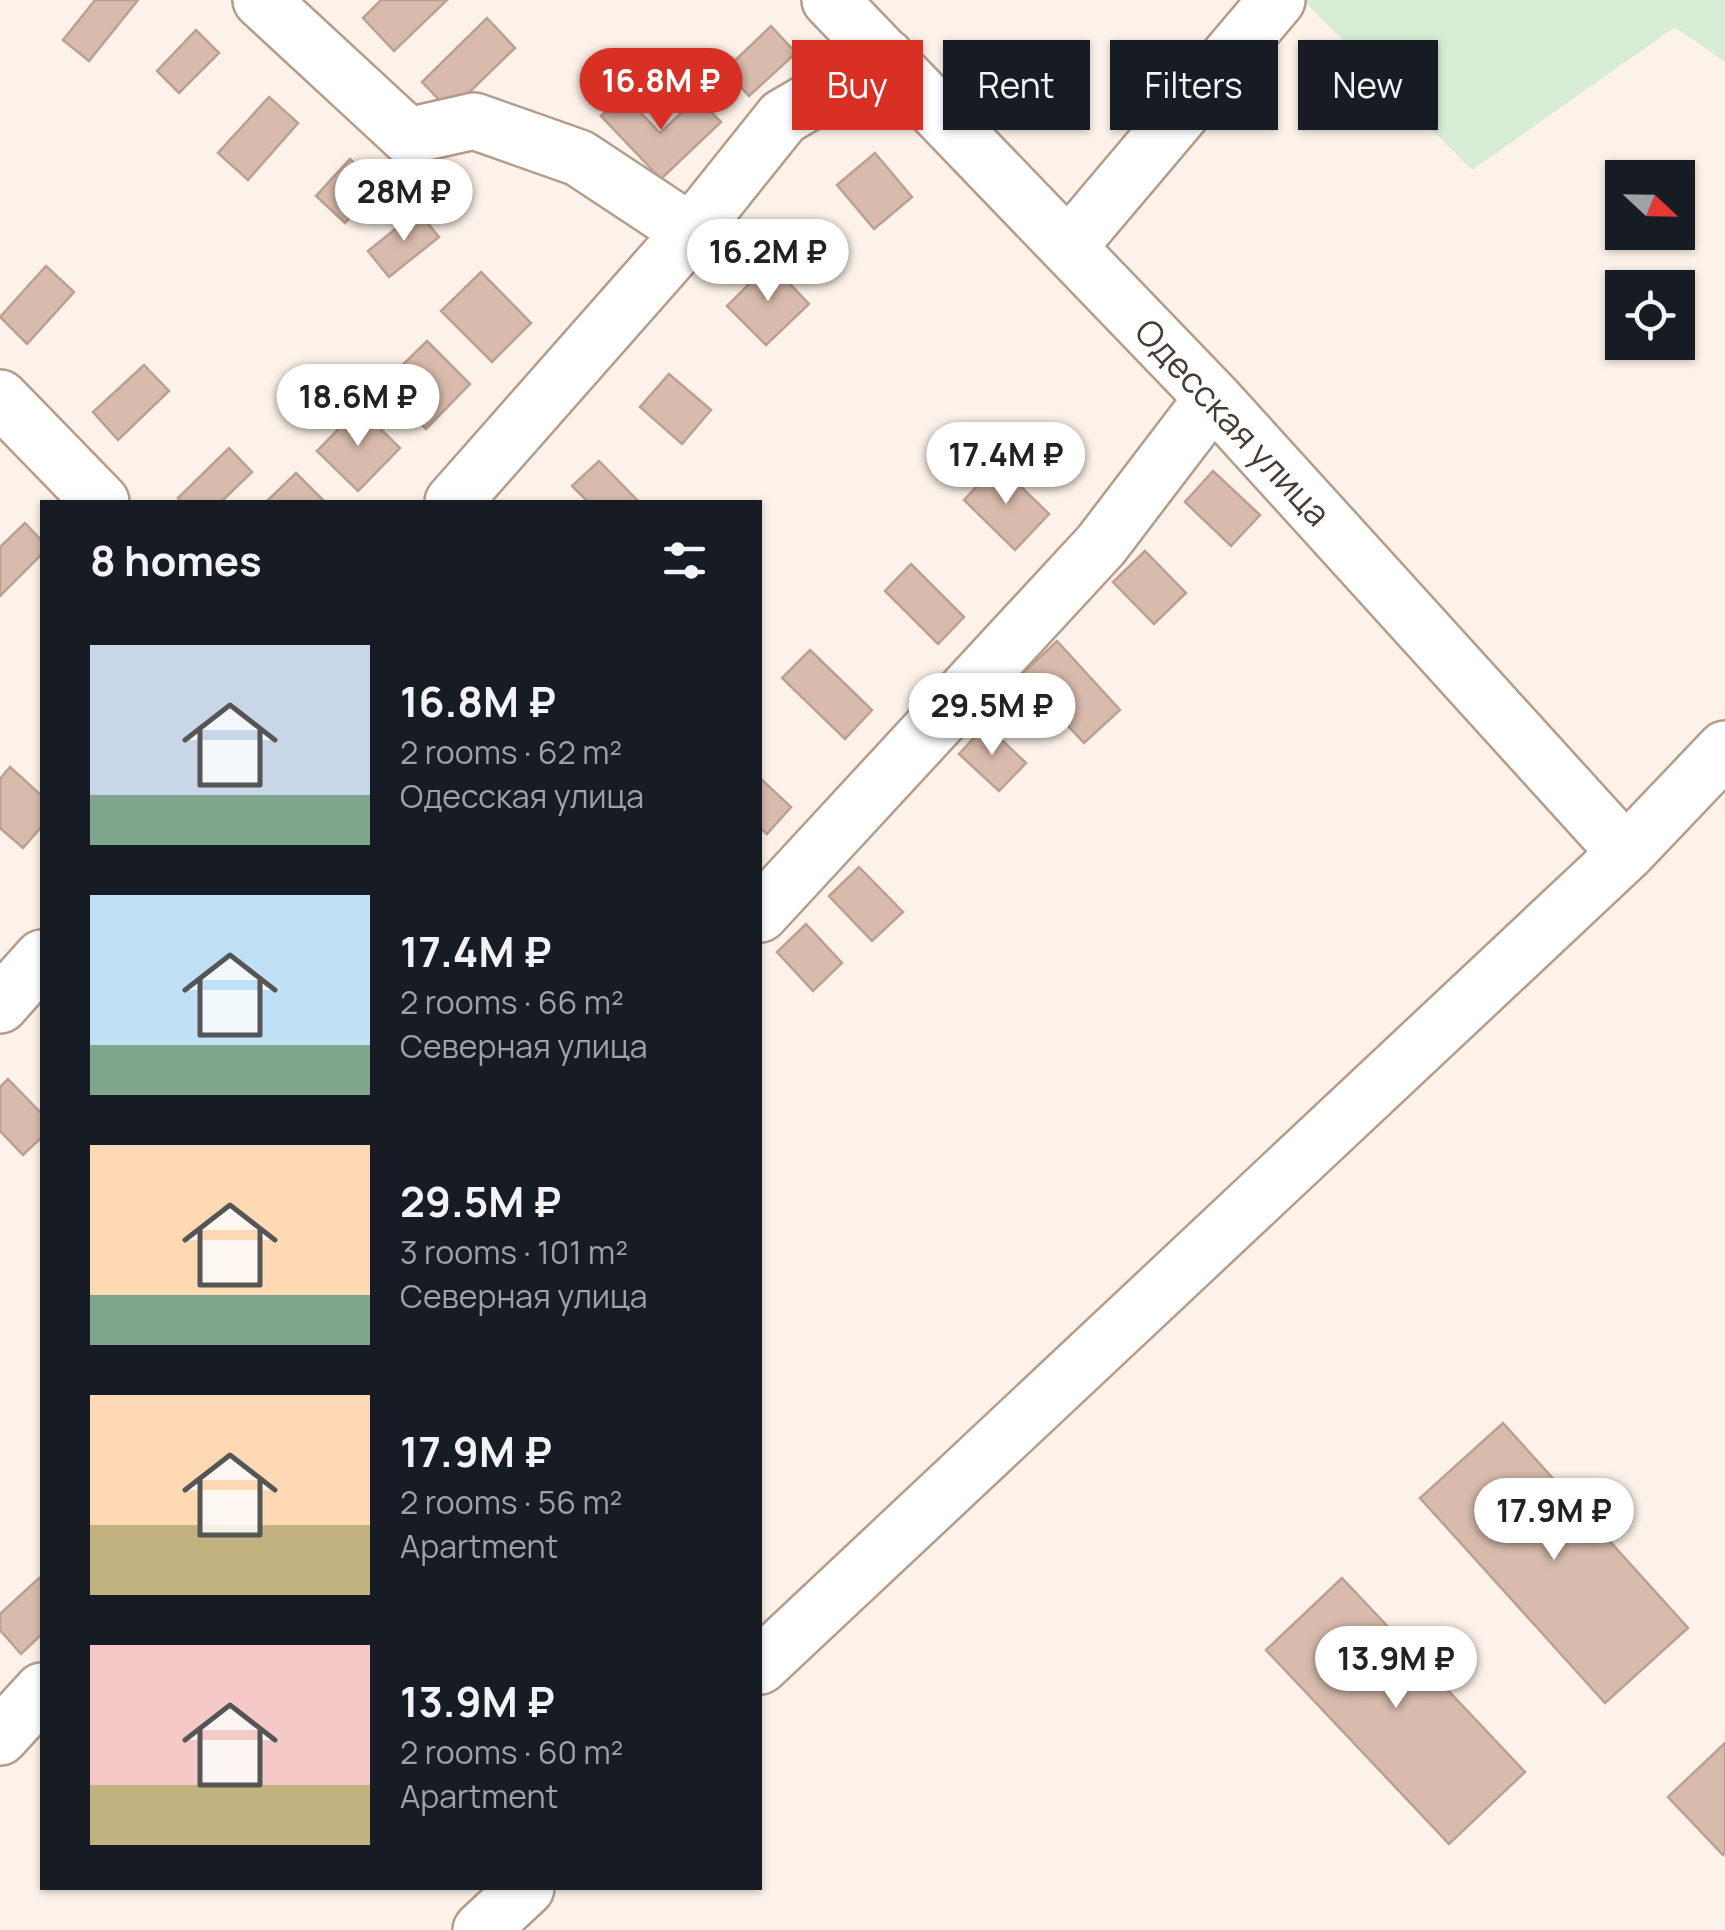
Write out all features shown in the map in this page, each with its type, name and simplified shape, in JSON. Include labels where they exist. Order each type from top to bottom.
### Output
[{"type":"street","points":[[260,0],[408,136],[474,121],[579,158],[691,232]]},
{"type":"street","name":"Одесская улица","points":[[830,0],[869,40]]},
{"type":"street","points":[[1070,245],[1277,0]]},
{"type":"street","name":"Одесская улица","points":[[923,95],[1213,398],[1626,853]]},
{"type":"street","points":[[456,500],[691,232],[783,117],[792,112]]},
{"type":"street","points":[[0,398],[99,500]]},
{"type":"street","points":[[762,912],[1101,545],[1213,398]]},
{"type":"street","points":[[762,1664],[1626,853],[1725,749]]},
{"type":"street","points":[[0,1005],[40,960]]},
{"type":"street","points":[[0,1738],[40,1693]]},
{"type":"street","points":[[481,1930],[524,1890]]},
{"type":"green space","points":[[1303,0],[1725,0],[1725,62],[1675,27],[1472,170],[1432,130],[1438,130],[1438,40],[1343,40]]},
{"type":"building","points":[[95,0],[138,0],[89,61],[63,40]]},
{"type":"building","points":[[381,0],[447,0],[394,51],[363,18]]},
{"type":"building","points":[[487,18],[515,48],[450,111],[422,82]]},
{"type":"building","points":[[771,26],[792,49],[792,57],[749,96],[725,70]]},
{"type":"building","points":[[196,30],[219,53],[179,93],[157,71]]},
{"type":"building","points":[[624,95],[660,133],[697,98],[721,122],[661,179],[601,116]]},
{"type":"building","points":[[269,97],[298,123],[248,180],[218,153]]},
{"type":"building","points":[[875,153],[912,197],[874,229],[837,185]]},
{"type":"building","points":[[350,159],[379,185],[345,223],[316,196]]},
{"type":"building","points":[[418,211],[439,237],[389,277],[368,251]]},
{"type":"building","points":[[770,263],[809,304],[766,345],[727,306]]},
{"type":"building","points":[[46,266],[74,292],[27,344],[0,317]]},
{"type":"building","points":[[481,272],[531,323],[492,362],[441,311]]},
{"type":"building","points":[[427,341],[470,384],[426,429],[382,385]]},
{"type":"building","points":[[144,365],[169,391],[118,440],[93,412]]},
{"type":"building","points":[[669,374],[711,410],[682,444],[640,407]]},
{"type":"building","points":[[359,408],[400,448],[358,491],[317,451]]},
{"type":"building","points":[[229,448],[252,472],[223,500],[178,498]]},
{"type":"building","points":[[599,461],[637,500],[586,500],[572,486]]},
{"type":"building","points":[[998,464],[1049,514],[1015,550],[964,500]]},
{"type":"building","points":[[1213,471],[1260,515],[1231,546],[1185,502]]},
{"type":"building","points":[[296,473],[323,500],[268,500]]},
{"type":"building","points":[[25,523],[40,539],[40,556],[0,596],[0,547]]},
{"type":"building","points":[[1145,551],[1186,593],[1154,624],[1113,582]]},
{"type":"building","points":[[911,564],[964,617],[938,644],[885,591]]},
{"type":"building","points":[[1057,641],[1120,710],[1084,743],[1021,675]]},
{"type":"building","points":[[810,650],[872,710],[845,739],[782,678]]},
{"type":"building","points":[[986,725],[1026,763],[999,791],[959,754]]},
{"type":"building","points":[[10,767],[40,794],[40,828],[23,848],[0,828],[0,779]]},
{"type":"building","points":[[762,780],[791,807],[767,834],[762,830]]},
{"type":"building","points":[[859,867],[903,912],[872,941],[829,896]]},
{"type":"building","points":[[806,924],[842,963],[813,991],[777,952]]},
{"type":"building","points":[[8,1079],[40,1112],[40,1139],[23,1155],[0,1131],[0,1087]]},
{"type":"building","points":[[1503,1423],[1688,1628],[1605,1703],[1420,1498]]},
{"type":"building","points":[[39,1578],[40,1636],[21,1654],[0,1630],[0,1614]]},
{"type":"building","points":[[1342,1578],[1525,1772],[1449,1844],[1266,1650]]},
{"type":"building","points":[[1725,1743],[1725,1853],[1723,1855],[1668,1797]]}]
